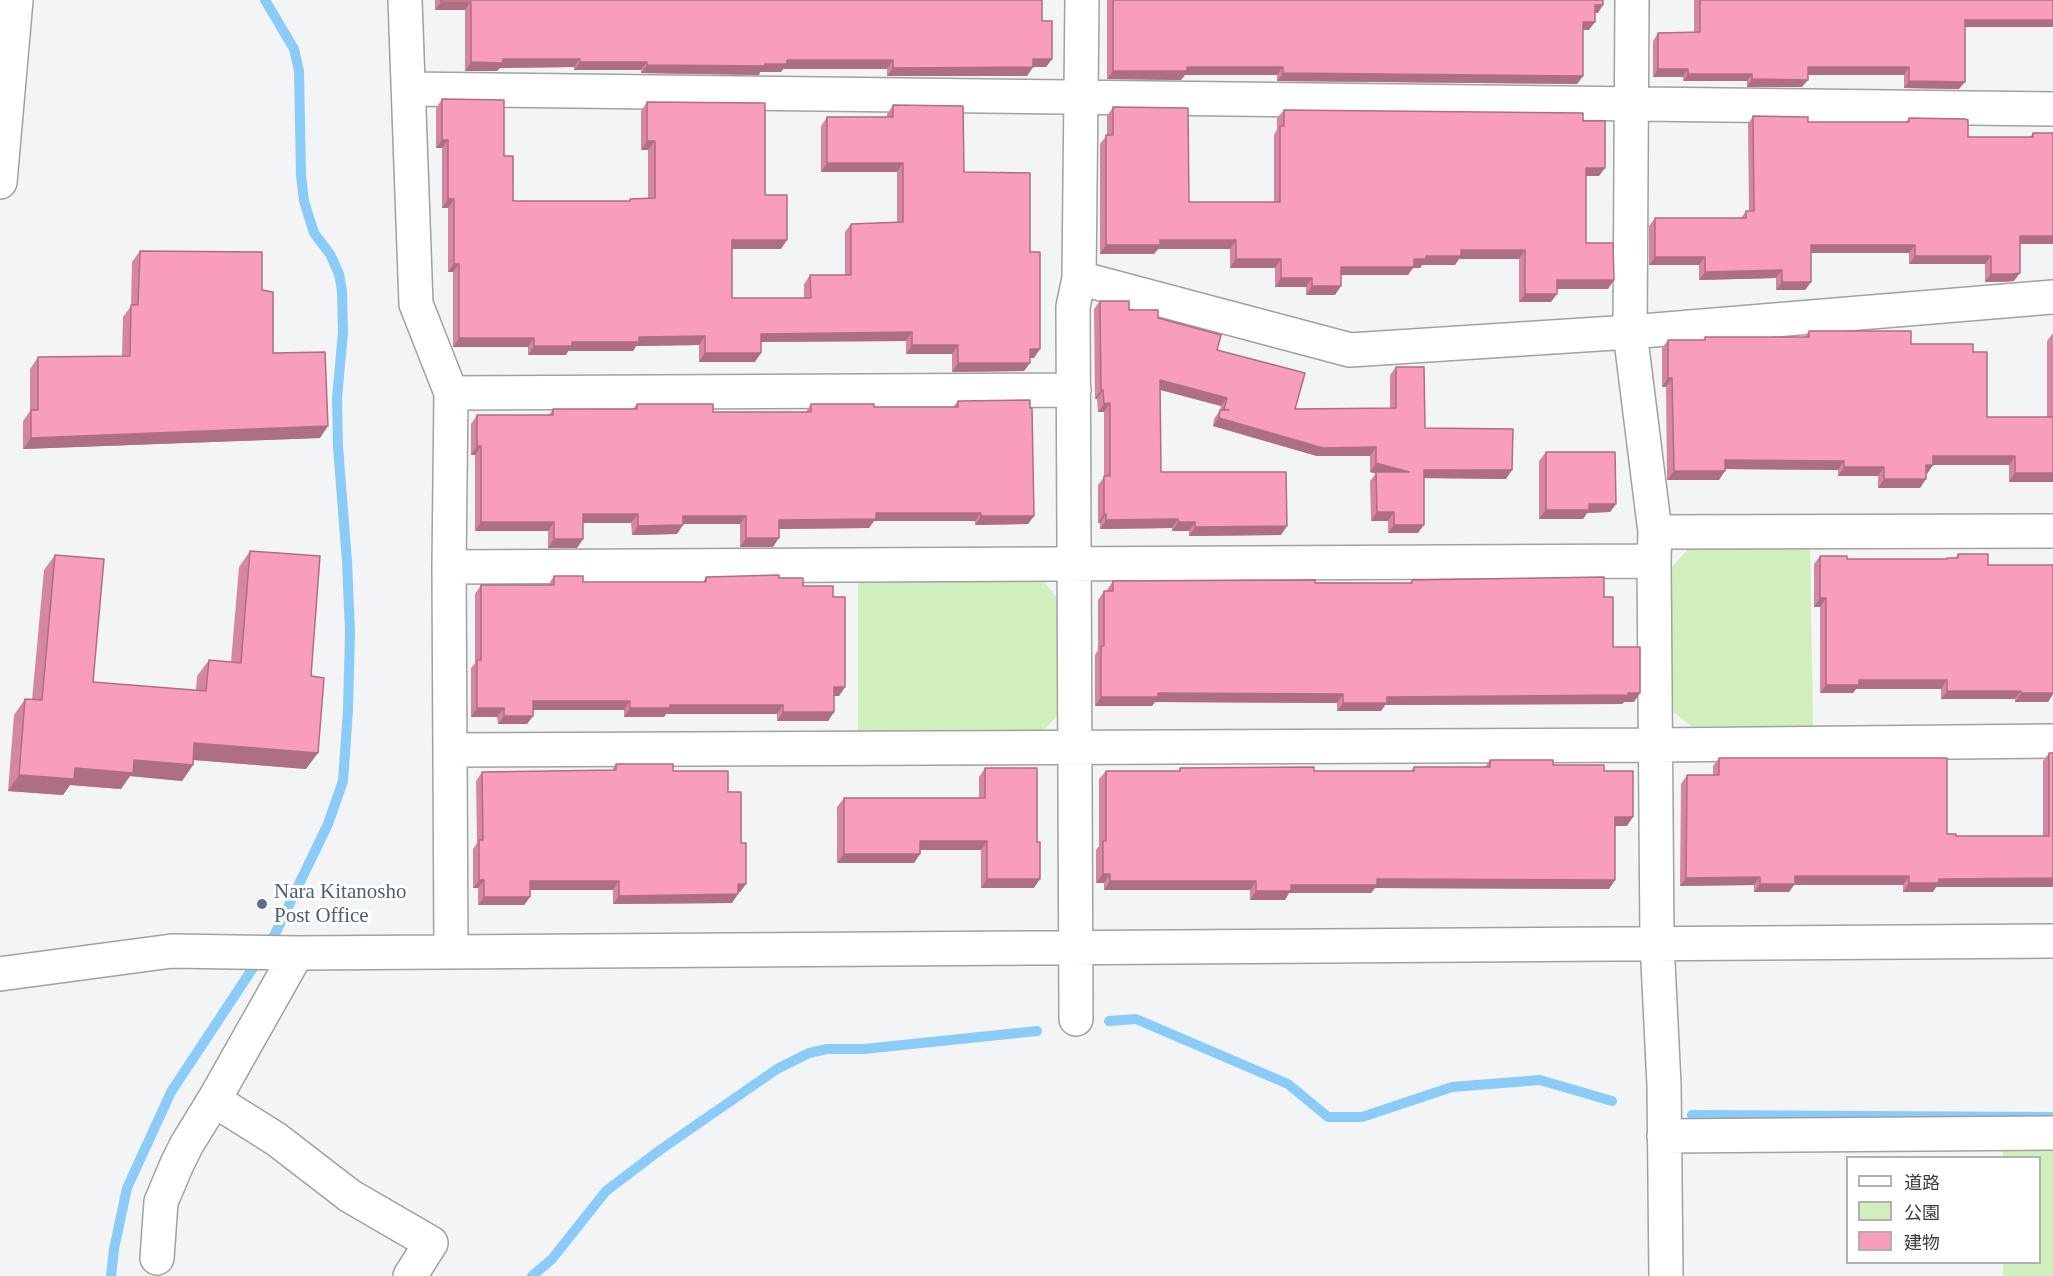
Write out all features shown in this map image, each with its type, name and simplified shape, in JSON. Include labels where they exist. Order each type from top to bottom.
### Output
[{"type":"street","points":[[0,183],[16,0]]},
{"type":"street","points":[[405,0],[416,303],[451,393],[449,567],[451,950]]},
{"type":"street","points":[[1076,1019],[1073,306],[1079,278],[1082,0]]},
{"type":"street","points":[[1632,0],[1630,332],[1655,546],[1657,942],[1664,1085],[1666,1276]]},
{"type":"street","points":[[409,89],[2053,109]]},
{"type":"street","points":[[1079,278],[1350,350],[1630,332],[2053,297]]},
{"type":"street","points":[[451,393],[1074,390]]},
{"type":"street","points":[[449,567],[1074,563],[1655,546],[2053,531]]},
{"type":"street","points":[[450,750],[2053,741]]},
{"type":"street","points":[[0,974],[172,951],[2053,941]]},
{"type":"street","points":[[157,1258],[161,1202],[187,1144],[214,1100],[293,952]]},
{"type":"street","points":[[214,1100],[276,1139],[350,1196],[431,1243],[410,1276]]},
{"type":"street","points":[[1664,1136],[2053,1133]]},
{"type":"green space","points":[[1690,547],[1810,548],[1813,726],[1691,726],[1672,711],[1669,570]]},
{"type":"green space","points":[[1043,580],[1057,598],[1059,714],[1044,730],[858,732],[858,581]]},
{"type":"green space","points":[[2053,1149],[2053,1276],[2003,1276],[2003,1264],[2041,1264],[2041,1156],[2003,1156],[2003,1150]]},
{"type":"building","points":[[441,0],[1042,0],[1042,21],[1052,21],[1052,59],[1033,59],[1033,67],[893,68],[893,60],[787,60],[787,64],[765,64],[765,66],[647,65],[647,62],[580,62],[580,59],[503,59],[503,63],[471,62],[471,2],[441,2]]},
{"type":"building","points":[[1113,0],[1603,0],[1603,5],[1595,5],[1595,22],[1583,22],[1583,76],[1283,73],[1283,67],[1187,67],[1187,71],[1113,71]]},
{"type":"building","points":[[1700,0],[2053,0],[2053,20],[1965,20],[1965,82],[1909,81],[1909,67],[1808,67],[1808,80],[1752,79],[1752,74],[1688,74],[1688,69],[1658,69],[1658,33],[1700,32]]},
{"type":"building","points":[[442,99],[504,100],[504,156],[513,156],[513,201],[630,201],[630,199],[655,198],[655,141],[647,141],[647,102],[765,103],[765,195],[787,195],[787,240],[732,240],[732,298],[811,298],[810,275],[851,275],[851,224],[903,222],[903,163],[827,163],[827,117],[893,117],[893,105],[963,106],[964,172],[1030,173],[1030,252],[1040,252],[1040,349],[1030,349],[1030,363],[958,363],[958,345],[912,345],[912,332],[761,334],[761,353],[705,353],[705,336],[639,337],[639,342],[572,342],[572,346],[534,346],[534,338],[459,338],[459,264],[454,264],[454,199],[448,199],[448,140],[442,140]]},
{"type":"building","points":[[1113,107],[1188,108],[1189,202],[1280,202],[1280,126],[1284,126],[1284,110],[1583,113],[1583,121],[1605,121],[1605,168],[1586,168],[1586,243],[1613,243],[1614,280],[1557,280],[1557,294],[1525,294],[1525,250],[1461,250],[1461,256],[1426,256],[1426,259],[1414,259],[1414,267],[1341,267],[1341,286],[1312,286],[1312,278],[1281,278],[1281,259],[1236,259],[1236,240],[1160,240],[1160,245],[1106,245],[1106,135],[1113,135]]},
{"type":"building","points":[[1753,116],[1808,117],[1808,122],[1909,122],[1909,118],[1965,119],[1968,120],[1968,137],[2033,137],[2033,133],[2053,133],[2053,236],[2020,236],[2020,273],[2012,274],[1991,274],[1991,256],[1915,256],[1915,245],[1811,245],[1811,282],[1782,282],[1782,270],[1705,272],[1705,257],[1655,257],[1655,218],[1746,218],[1746,211],[1754,211]]},
{"type":"building","points":[[140,251],[262,252],[262,290],[273,292],[273,353],[325,352],[328,426],[31,438],[31,410],[38,410],[38,357],[130,356],[131,305],[138,305]]},
{"type":"building","points":[[1100,301],[1129,301],[1129,310],[1158,310],[1158,318],[1221,335],[1217,350],[1305,373],[1295,409],[1396,408],[1396,367],[1424,367],[1425,428],[1513,429],[1512,470],[1424,470],[1424,525],[1394,525],[1394,512],[1377,512],[1376,472],[1409,472],[1376,463],[1376,447],[1323,448],[1219,418],[1220,410],[1229,410],[1224,409],[1227,398],[1160,380],[1161,472],[1286,472],[1287,526],[1195,527],[1195,522],[1178,522],[1178,519],[1106,520],[1104,476],[1110,476],[1110,403],[1104,404],[1103,390],[1101,390]]},
{"type":"building","points":[[1809,331],[1911,331],[1911,344],[1973,344],[1973,352],[1987,352],[1987,417],[2053,417],[2053,473],[2015,473],[2015,456],[1933,456],[1933,465],[1926,465],[1926,479],[1884,479],[1884,467],[1844,467],[1844,461],[1725,460],[1725,471],[1674,471],[1672,378],[1668,378],[1668,340],[1705,340],[1705,337],[1809,337]]},
{"type":"building","points":[[1030,400],[1034,516],[981,516],[981,513],[876,513],[876,519],[779,520],[779,538],[746,538],[746,516],[683,516],[683,525],[638,526],[638,514],[583,514],[583,539],[554,539],[554,522],[481,522],[481,446],[477,446],[477,415],[553,415],[553,409],[637,409],[637,404],[713,404],[713,412],[811,412],[811,404],[958,407],[958,401]]},
{"type":"building","points":[[1546,452],[1615,452],[1616,504],[1589,504],[1589,510],[1546,510]]},
{"type":"building","points":[[250,551],[320,556],[311,676],[324,678],[318,753],[194,743],[193,765],[134,760],[133,773],[75,768],[74,779],[19,775],[25,699],[42,700],[55,555],[104,559],[93,682],[206,691],[209,660],[241,663]]},
{"type":"building","points":[[1958,554],[1988,554],[1988,565],[2053,565],[2053,693],[1947,691],[1947,680],[1859,680],[1859,685],[1826,685],[1826,598],[1820,598],[1820,556],[1847,556],[1847,559],[1947,559],[1958,558]]},
{"type":"building","points":[[779,575],[779,578],[803,578],[803,586],[833,586],[833,597],[845,597],[845,687],[834,687],[834,712],[783,712],[783,705],[670,705],[670,708],[630,708],[630,701],[533,701],[533,716],[504,716],[504,708],[477,708],[477,660],[481,660],[481,585],[554,585],[554,576],[583,576],[583,582],[706,582],[706,577]]},
{"type":"building","points":[[1604,577],[1604,597],[1613,597],[1613,647],[1640,647],[1640,693],[1628,693],[1628,695],[1387,697],[1387,703],[1343,703],[1343,694],[1158,693],[1158,697],[1101,697],[1104,591],[1113,591],[1113,581],[1315,580],[1315,583],[1412,583],[1412,580]]},
{"type":"building","points":[[2049,753],[2053,753],[2053,878],[1939,879],[1939,883],[1909,883],[1909,876],[1795,876],[1795,884],[1760,884],[1760,877],[1686,878],[1687,775],[1719,775],[1719,758],[1947,758],[1947,834],[1956,834],[1956,836],[2049,836]]},
{"type":"building","points":[[1490,760],[1553,760],[1553,765],[1604,765],[1604,771],[1633,771],[1633,817],[1615,817],[1615,880],[1377,879],[1377,885],[1291,885],[1291,891],[1256,891],[1256,881],[1110,881],[1110,874],[1103,874],[1103,841],[1106,841],[1106,771],[1314,767],[1314,771],[1414,771],[1414,767],[1490,767]]},
{"type":"building","points":[[616,764],[673,764],[673,771],[728,771],[728,792],[741,792],[741,843],[746,843],[746,884],[738,884],[738,894],[619,896],[619,881],[530,881],[530,897],[484,897],[484,880],[479,880],[479,840],[483,840],[482,772],[616,770]]},
{"type":"building","points":[[985,768],[1037,768],[1037,842],[1040,842],[1040,879],[987,879],[987,841],[920,841],[920,854],[844,854],[844,798],[985,798]]},
{"type":"waterway","points":[[111,1276],[114,1249],[127,1188],[171,1092],[274,936],[328,824],[343,781],[350,632],[338,447],[337,398],[343,333],[342,291],[339,274],[330,254],[314,233],[304,201],[301,175],[299,71],[294,49],[265,0]]},
{"type":"waterway","points":[[1109,1021],[1136,1019],[1288,1084],[1328,1117],[1362,1117],[1452,1087],[1540,1080],[1612,1101]]},
{"type":"waterway","points":[[532,1276],[552,1259],[606,1191],[660,1150],[777,1069],[809,1053],[827,1049],[864,1049],[1037,1031]]},
{"type":"waterway","points":[[1692,1115],[2053,1117]]},
{"type":"place","name":"Nara Kitanosho Post Office","points":[[262,904]]}]
